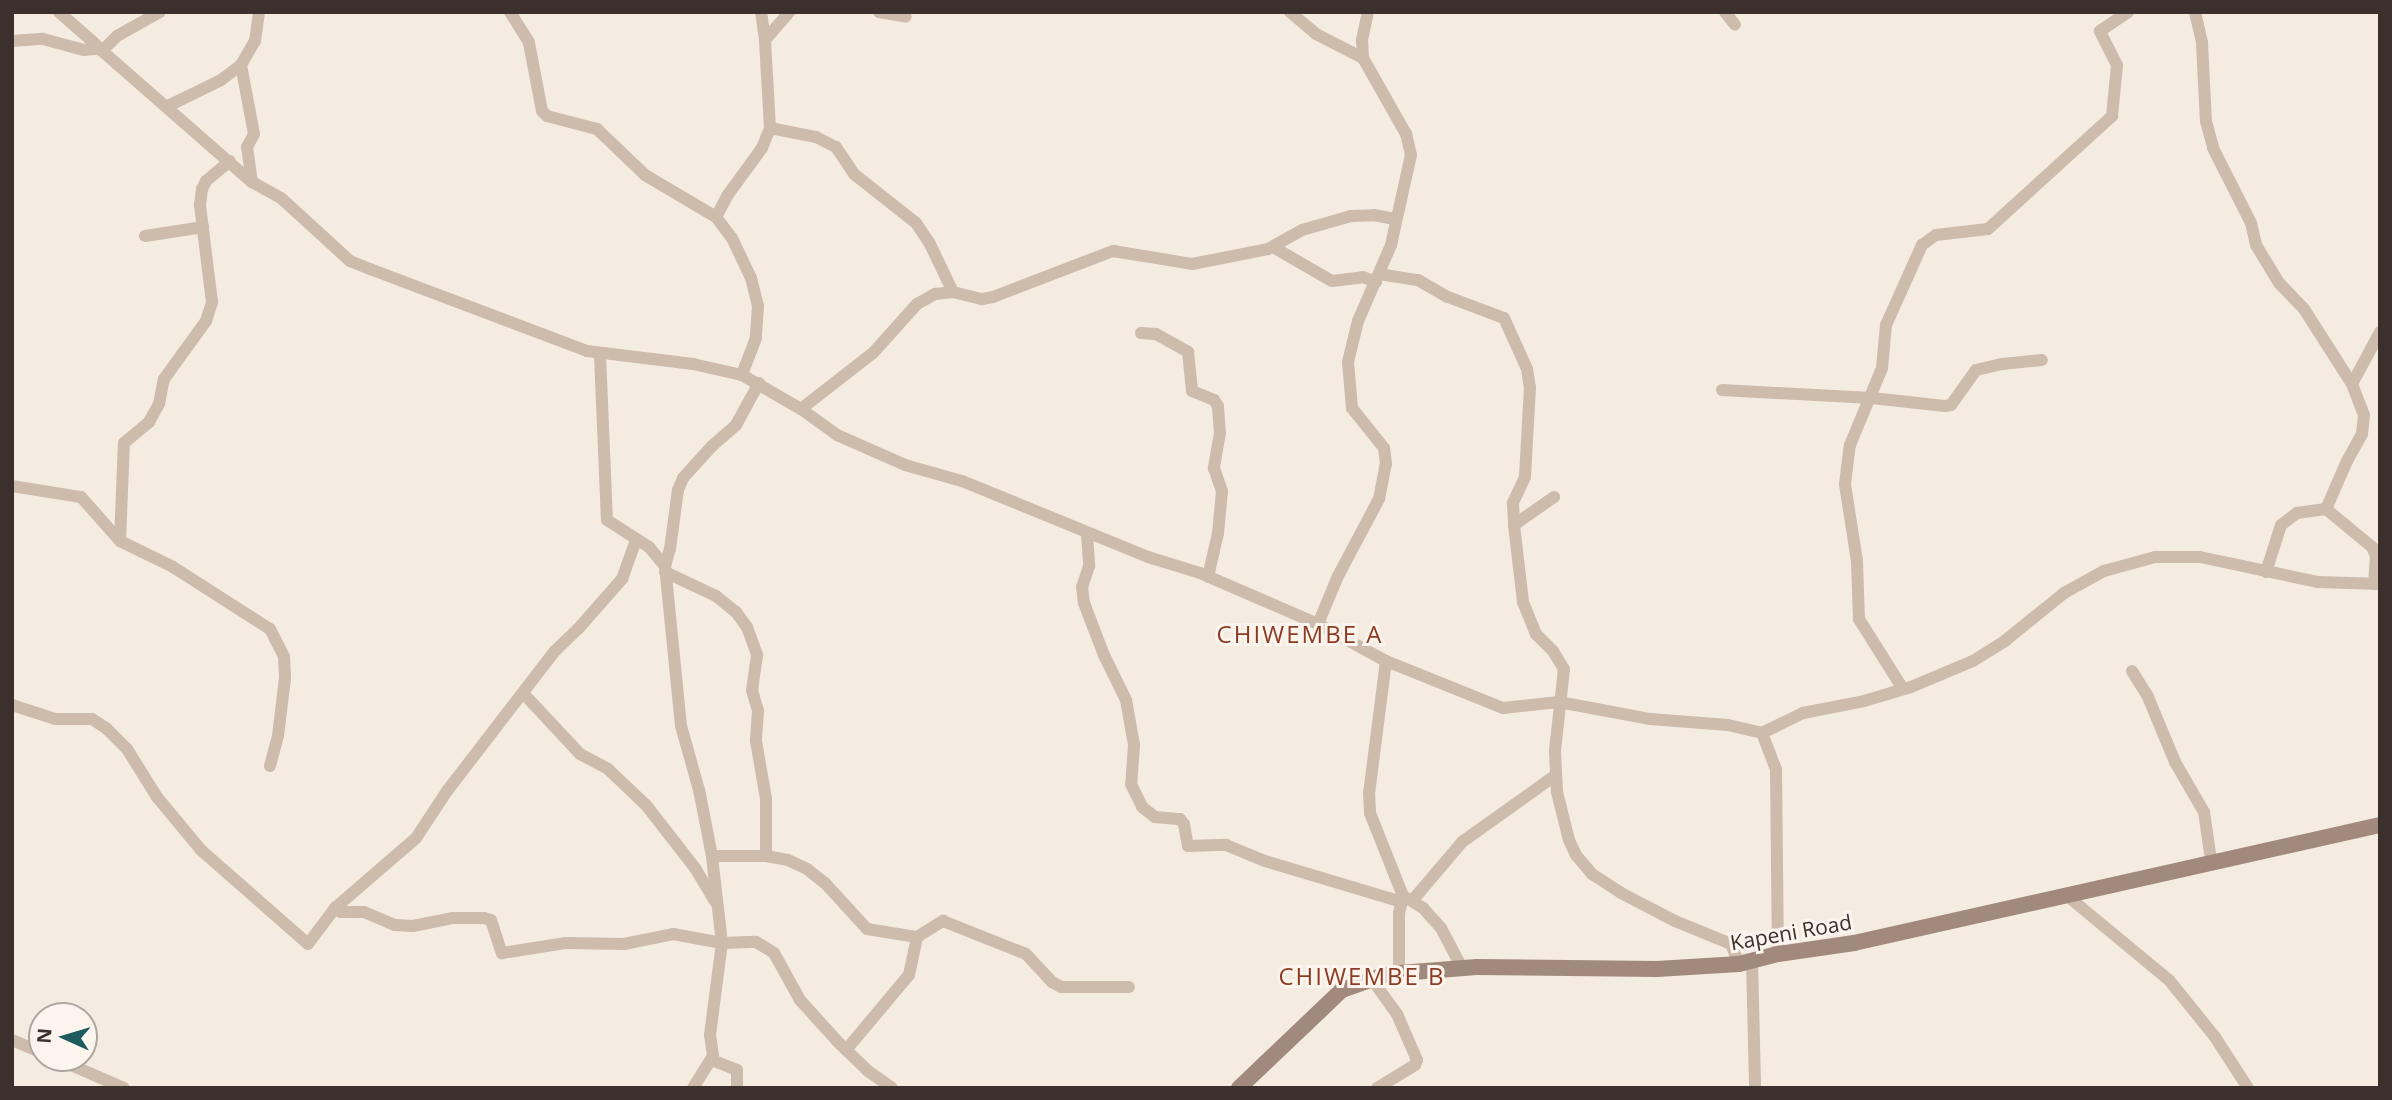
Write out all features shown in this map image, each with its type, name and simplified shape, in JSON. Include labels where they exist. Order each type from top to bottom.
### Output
[{"type":"main road","name":"Kapeni Road","points":[[1239,1088],[1342,990],[1371,978],[1399,972],[1462,968],[1657,969],[1746,962],[1778,954],[1854,943],[2211,860],[2380,825]]},
{"type":"street","points":[[59,12],[252,182],[281,198],[350,261],[600,355],[693,364],[742,375],[801,409],[836,435],[905,466],[962,481],[1087,534],[1208,577],[1318,624],[1386,661],[1503,708],[1559,702],[1650,719],[1738,726],[1762,733],[1803,713],[1903,689],[1973,661],[2006,640],[2064,593],[2117,567],[2155,557],[2200,556],[2266,572],[2318,582],[2377,584],[2376,556],[2372,547],[2326,509],[2297,513],[2281,525],[2266,572]]},
{"type":"street","points":[[99,48],[160,12]]},
{"type":"street","points":[[168,106],[221,80],[241,65],[255,41],[259,12]]},
{"type":"street","points":[[510,12],[529,43],[542,111],[547,116],[597,128],[645,176],[716,217],[739,250],[757,299],[756,338],[742,375]]},
{"type":"street","points":[[716,217],[727,196],[762,148],[770,128],[761,12]]},
{"type":"street","points":[[765,40],[789,12]]},
{"type":"street","points":[[879,12],[906,17]]},
{"type":"street","points":[[1290,12],[1316,34],[1363,58]]},
{"type":"street","points":[[1318,624],[1338,576],[1384,485],[1387,459],[1384,448],[1356,418],[1349,396],[1352,340],[1391,245],[1410,148],[1389,100],[1363,58],[1362,40],[1368,12]]},
{"type":"street","points":[[1725,12],[1735,25]]},
{"type":"street","points":[[1903,689],[1858,612],[1857,561],[1845,484],[1846,464],[1856,428],[1872,398],[1882,368],[1886,325],[1922,245],[1936,235],[1988,229],[2112,117],[2117,65],[2099,31],[2128,12]]},
{"type":"street","points":[[2194,12],[2202,43],[2206,121],[2213,148],[2251,223],[2256,244],[2279,284],[2304,309],[2352,384],[2365,426],[2326,509]]},
{"type":"street","points":[[12,41],[43,39],[84,50],[103,48],[99,48]]},
{"type":"street","points":[[241,65],[254,134],[247,148],[252,182]]},
{"type":"street","points":[[770,128],[816,137],[836,147],[854,174],[916,223],[929,242],[953,292]]},
{"type":"street","points":[[120,541],[124,443],[149,422],[159,404],[164,379],[206,321],[211,307],[203,228],[203,186],[230,161]]},
{"type":"street","points":[[801,409],[873,353],[917,304],[935,294],[953,292],[982,299],[993,298],[1113,251],[1183,265],[1273,247],[1302,230],[1351,216],[1374,215],[1395,219]]},
{"type":"street","points":[[145,236],[203,228]]},
{"type":"street","points":[[1273,247],[1332,281],[1363,277],[1418,281],[1448,297],[1504,318],[1509,324],[1530,377],[1525,477],[1513,503],[1514,525],[1526,611],[1536,634],[1564,669],[1559,702],[1556,775],[1569,840],[1583,866],[1621,893],[1675,921],[1731,944],[1746,962],[1755,1088]]},
{"type":"street","points":[[2352,384],[2380,332]]},
{"type":"street","points":[[1141,333],[1156,334],[1188,352],[1192,391],[1203,398],[1214,400],[1218,406],[1220,433],[1214,468],[1222,491],[1218,533],[1208,577]]},
{"type":"street","points":[[600,355],[606,515],[610,522],[658,555],[665,569],[716,596],[736,612],[747,626],[757,655],[752,690],[758,711],[756,741],[767,815],[766,856]]},
{"type":"street","points":[[1722,390],[1872,398],[1945,406],[1951,405],[1976,370],[2001,364],[2042,360]]},
{"type":"street","points":[[693,1088],[712,1060],[712,1004],[722,943],[712,856],[699,790],[681,726],[665,569],[682,478],[736,425],[759,383]]},
{"type":"street","points":[[12,486],[81,496],[120,541],[173,567],[270,629],[284,657],[285,678],[278,736],[270,766]]},
{"type":"street","points":[[1514,525],[1554,497]]},
{"type":"street","points":[[1087,534],[1089,566],[1082,587],[1084,603],[1126,700],[1134,745],[1131,784],[1142,807],[1155,817],[1180,819],[1184,824],[1188,846],[1226,845],[1265,862],[1406,900],[1441,929],[1462,968]]},
{"type":"street","points":[[12,705],[55,719],[92,719],[106,728],[128,749],[157,797],[201,850],[304,943],[311,942],[335,908],[416,838],[447,791],[555,651],[579,629],[622,579],[636,540]]},
{"type":"street","points":[[1386,661],[1370,813],[1406,900],[1399,972]]},
{"type":"street","points":[[2132,671],[2148,697],[2175,762],[2204,812],[2211,860]]},
{"type":"street","points":[[523,693],[580,754],[608,769],[646,805],[695,867],[717,904],[720,915]]},
{"type":"street","points":[[1762,733],[1776,769],[1778,954]]},
{"type":"street","points":[[1406,900],[1462,842],[1556,775]]},
{"type":"street","points":[[712,856],[766,856],[807,869],[825,883],[867,929],[918,937]]},
{"type":"street","points":[[2065,894],[2169,980],[2215,1037],[2248,1088]]},
{"type":"street","points":[[335,908],[341,912],[364,912],[395,925],[413,926],[453,919],[484,918],[491,920],[502,953],[566,943],[624,944],[673,934],[722,943],[756,942],[769,948],[800,1000],[846,1050],[892,1088]]},
{"type":"street","points":[[846,1050],[909,975],[918,937],[940,922],[950,921],[1026,954],[1052,982],[1061,987],[1129,987]]},
{"type":"street","points":[[1371,978],[1397,1014],[1418,1060],[1415,1065],[1377,1088]]},
{"type":"street","points":[[712,1060],[737,1070],[740,1076],[737,1088]]},
{"type":"street","points":[[87,1072],[124,1088]]},
{"type":"district","name":"CHIWEMBE A","points":[[1300,634]]},
{"type":"district","name":"CHIWEMBE B","points":[[1362,976]]}]
